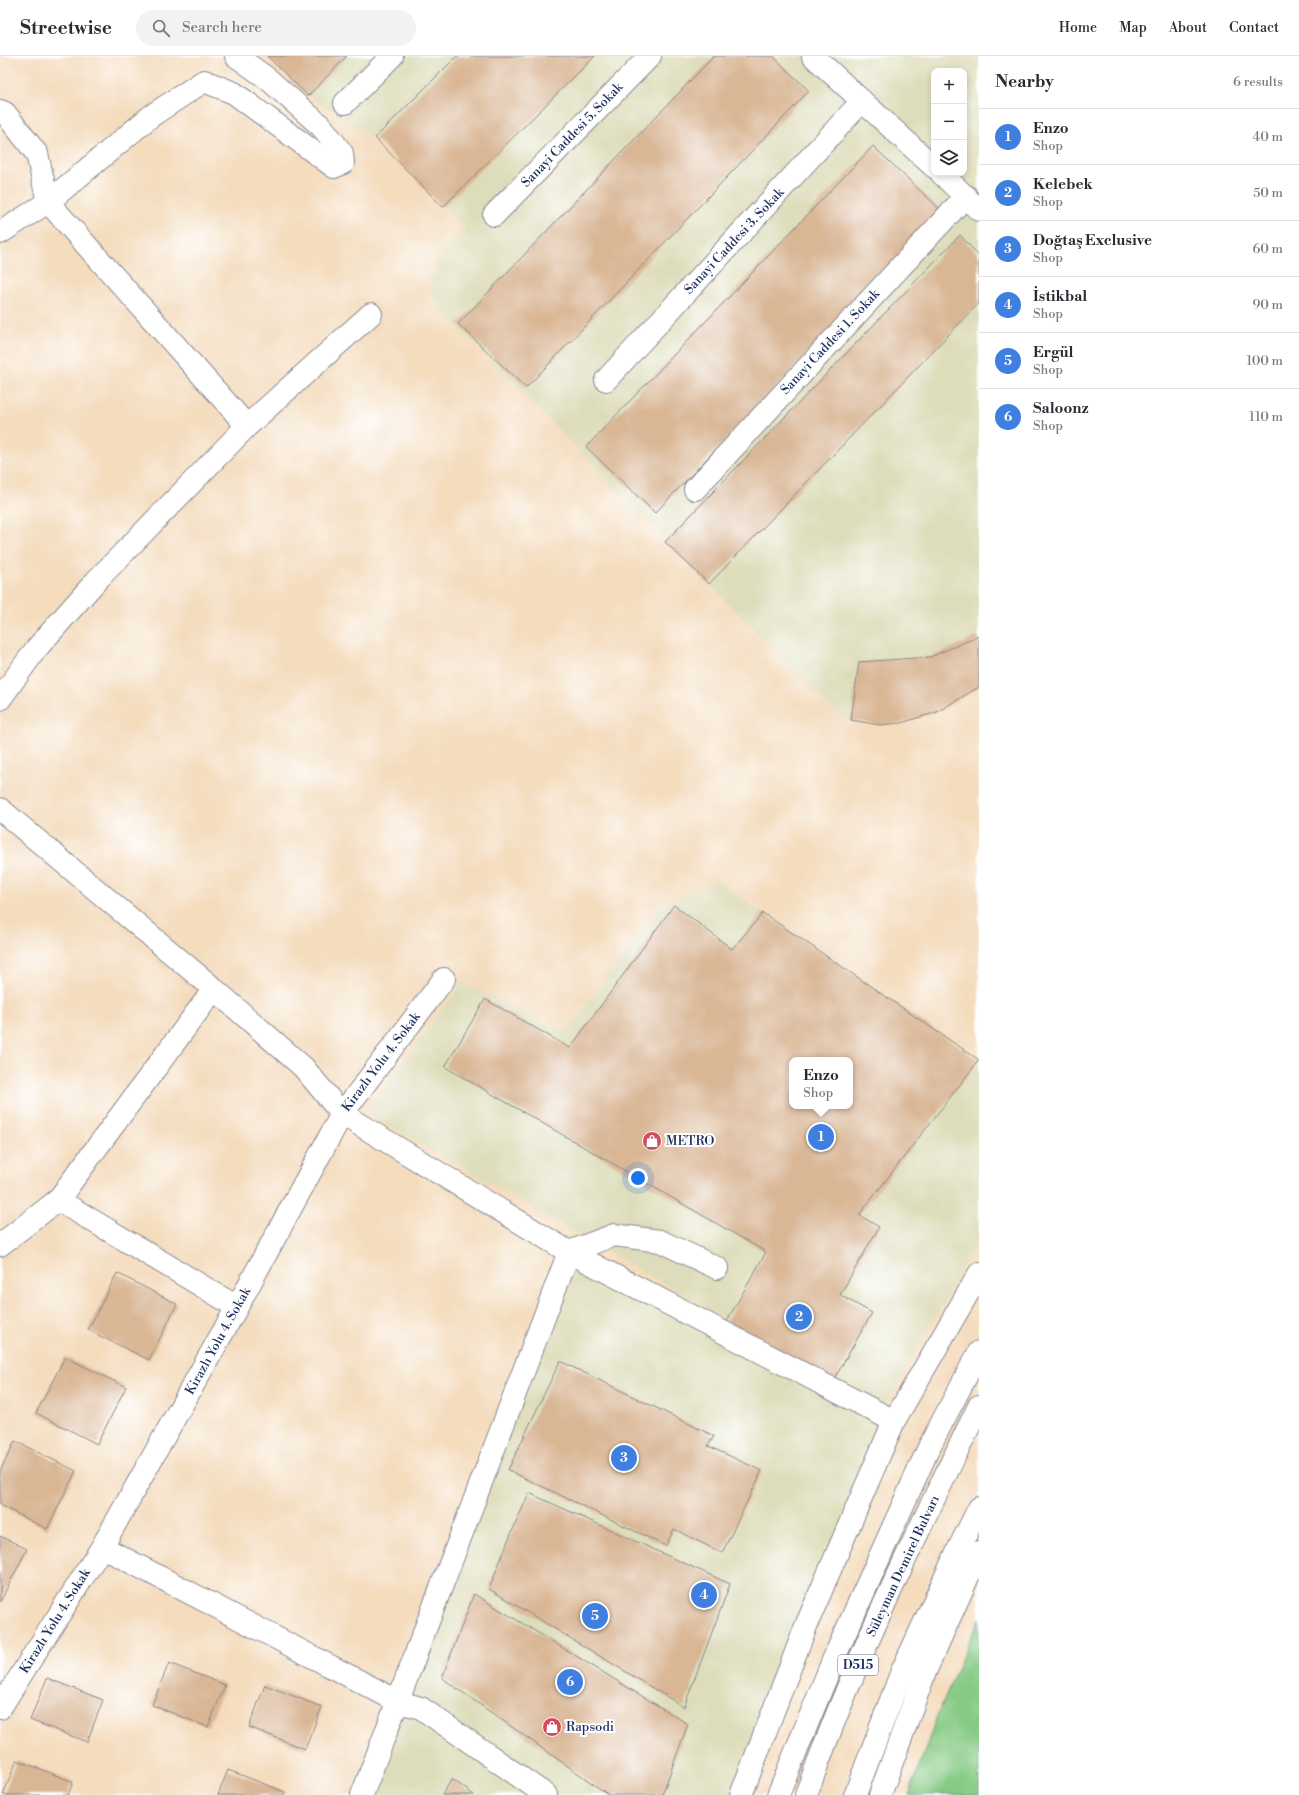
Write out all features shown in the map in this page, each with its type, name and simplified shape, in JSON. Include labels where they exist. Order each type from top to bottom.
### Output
[{"type":"main road","points":[[0,233],[48,202],[151,116],[204,81],[234,93],[334,167],[343,163],[342,153],[322,128],[268,79],[236,56]]},
{"type":"main road","points":[[345,103],[392,56]]},
{"type":"main road","name":"Sanayi Caddesi 5. Sokak","points":[[494,215],[650,56]]},
{"type":"main road","points":[[814,56],[931,164]]},
{"type":"main road","name":"Sanayi Caddesi 3. Sokak","points":[[606,380],[862,101]]},
{"type":"main road","points":[[0,111],[5,113],[37,154],[48,202],[247,426]]},
{"type":"main road","points":[[944,176],[972,203]]},
{"type":"main road","name":"Sanayi Caddesi 1. Sokak","points":[[695,488],[972,203]]},
{"type":"main road","points":[[0,699],[36,649],[96,581],[247,426],[371,314]]},
{"type":"main road","points":[[0,809],[214,989],[303,1068],[342,1114],[569,1252],[894,1421]]},
{"type":"main road","name":"Kirazlı Yolu 4. Sokak","points":[[0,1708],[102,1547],[237,1307],[342,1114],[444,979]]},
{"type":"main road","points":[[0,1245],[58,1200],[214,989]]},
{"type":"main road","points":[[58,1200],[237,1307]]},
{"type":"main road","points":[[362,1795],[399,1702],[569,1252],[614,1235],[660,1241],[717,1268]]},
{"type":"main road","points":[[741,1795],[808,1621],[894,1421],[979,1274]]},
{"type":"main road","points":[[778,1795],[834,1658],[930,1445],[979,1352]]},
{"type":"main road","name":"Süleyman Demirel Bulvarı","points":[[806,1795],[856,1670],[896,1579],[979,1406]]},
{"type":"main road","points":[[855,1795],[902,1671],[979,1508]]},
{"type":"main road","points":[[102,1547],[399,1702],[421,1708],[546,1795]]},
{"type":"main road","points":[[880,1795],[925,1672],[979,1552]]},
{"type":"shaded area","points":[[267,56],[979,56],[979,687],[937,712],[901,723],[880,725],[851,720],[834,711],[709,584],[665,542],[655,529],[444,313],[432,295],[432,272],[465,227],[375,138],[308,96]]},
{"type":"shaded area","points":[[716,880],[979,1060],[979,1239],[884,1407],[833,1381],[366,1112],[462,983],[566,1032],[662,906]]},
{"type":"shaded area","points":[[569,1252],[894,1421],[741,1795],[362,1795]]},
{"type":"green space","points":[[979,1618],[979,1795],[909,1795],[937,1716]]},
{"type":"building","points":[[267,56],[347,56],[308,96]]},
{"type":"building","points":[[457,56],[595,56],[443,207],[375,138]]},
{"type":"building","points":[[714,56],[773,56],[809,91],[526,388],[458,324]]},
{"type":"building","points":[[873,146],[943,212],[655,513],[586,447]]},
{"type":"building","points":[[960,235],[979,256],[979,303],[709,584],[665,542]]},
{"type":"building","points":[[979,636],[979,687],[937,712],[901,723],[880,725],[851,720],[859,662],[930,657]]},
{"type":"building","points":[[674,905],[732,949],[763,913],[979,1060],[859,1215],[879,1227],[840,1295],[872,1313],[833,1381],[727,1321],[766,1252],[445,1067],[485,999],[570,1048]]},
{"type":"building","points":[[117,1273],[177,1304],[149,1360],[88,1330]]},
{"type":"building","points":[[65,1357],[126,1387],[97,1444],[36,1413]]},
{"type":"building","points":[[560,1361],[714,1436],[708,1446],[762,1471],[722,1553],[674,1529],[666,1546],[508,1470]]},
{"type":"building","points":[[15,1441],[76,1471],[47,1529],[0,1505],[0,1471]]},
{"type":"building","points":[[529,1493],[730,1584],[684,1707],[489,1589]]},
{"type":"building","points":[[0,1536],[27,1549],[0,1602]]},
{"type":"building","points":[[474,1594],[688,1724],[662,1795],[609,1795],[442,1678]]},
{"type":"building","points":[[169,1663],[225,1685],[208,1727],[152,1705]]},
{"type":"building","points":[[47,1678],[103,1700],[87,1742],[30,1720]]},
{"type":"building","points":[[265,1685],[322,1707],[305,1749],[249,1727]]},
{"type":"building","points":[[17,1760],[73,1782],[68,1795],[3,1795]]},
{"type":"building","points":[[228,1770],[285,1792],[283,1795],[218,1795]]},
{"type":"building","points":[[452,1779],[474,1795],[442,1795]]},
{"type":"place","name":"Enzo","points":[[821,1137]]},
{"type":"place","name":"METRO","points":[[652,1141]]},
{"type":"place","name":"Kelebek","points":[[799,1317]]},
{"type":"place","name":"Doğtaş Exclusive","points":[[624,1458]]},
{"type":"place","name":"İstikbal","points":[[704,1595]]},
{"type":"place","name":"Ergül","points":[[595,1616]]},
{"type":"place","name":"Saloonz","points":[[570,1682]]},
{"type":"place","name":"Rapsodi","points":[[552,1727]]}]
